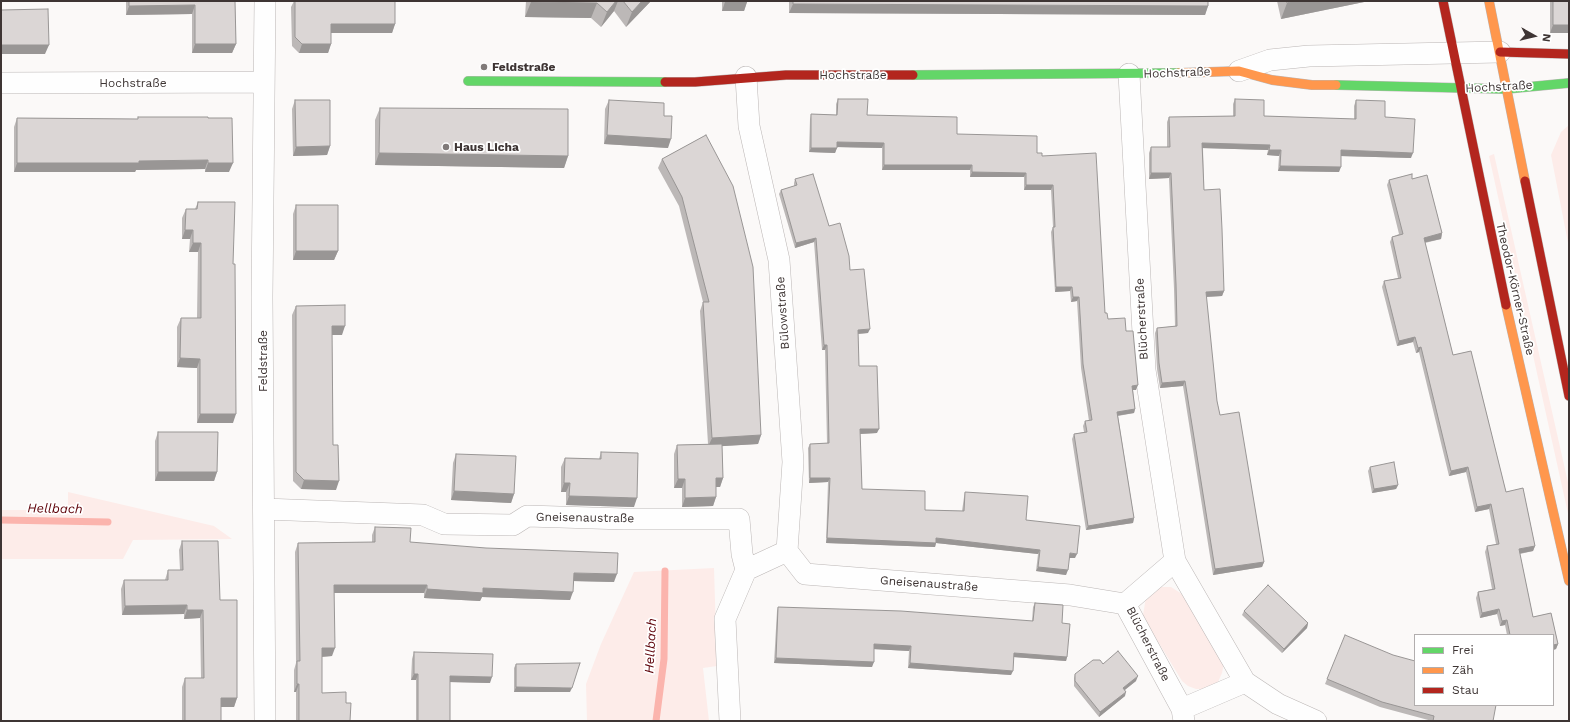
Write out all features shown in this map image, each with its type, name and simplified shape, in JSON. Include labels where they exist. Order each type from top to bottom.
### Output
[{"type":"street","name":"Feldstraße","points":[[265,1],[262,297],[266,721]]},
{"type":"street","name":"Theodor-Körner-Straße","points":[[1442,1],[1491,240],[1569,581]]},
{"type":"street","points":[[1489,1],[1569,396]]},
{"type":"street","name":"Hochstraße","points":[[1239,71],[1270,60],[1309,56],[1500,52],[1569,54]]},
{"type":"street","name":"Hochstraße","points":[[468,81],[695,82],[786,75],[1130,74],[1239,71],[1272,80],[1312,85],[1506,89],[1569,83]]},
{"type":"street","name":"Blücherstraße","points":[[1130,74],[1145,370],[1175,561],[1245,682]]},
{"type":"street","name":"Bülowstraße","points":[[746,77],[749,126],[779,260],[793,462],[787,552]]},
{"type":"street","name":"Hochstraße","points":[[1,83],[264,82]]},
{"type":"street","name":"Gneisenaustraße","points":[[264,509],[423,515],[444,524],[513,525],[527,516],[625,519],[739,519],[742,554],[746,570]]},
{"type":"street","points":[[730,721],[725,619],[746,570],[787,552]]},
{"type":"street","name":"Gneisenaustraße","points":[[787,552],[805,574],[1070,595],[1125,604]]},
{"type":"street","name":"Blücherstraße","points":[[1175,561],[1125,604],[1183,715]]},
{"type":"street","points":[[1183,715],[1245,682],[1278,704],[1316,721]]},
{"type":"shaded area","points":[[1569,125],[1569,248],[1551,155],[1561,132]]},
{"type":"shaded area","points":[[1494,154],[1569,487],[1569,518],[1489,156]]},
{"type":"shaded area","points":[[68,492],[214,526],[232,539],[133,540],[123,559],[1,559],[1,510],[68,510]]},
{"type":"shaded area","points":[[714,568],[717,666],[703,668],[709,721],[587,721],[586,684],[601,644],[634,572]]},
{"type":"shaded area","points":[[1160,587],[1171,587],[1182,594],[1224,663],[1218,682],[1211,686],[1204,689],[1196,689],[1188,686],[1182,681],[1146,622],[1143,615],[1146,597]]},
{"type":"building","points":[[129,1],[235,1],[236,44],[195,44],[195,5],[129,6]]},
{"type":"building","points":[[295,1],[395,1],[395,24],[331,24],[331,44],[302,44],[295,37]]},
{"type":"building","points":[[531,1],[616,1],[607,12],[597,3]]},
{"type":"building","points":[[623,1],[642,1],[632,12]]},
{"type":"building","points":[[747,1],[747,2],[725,2]]},
{"type":"building","points":[[793,1],[1208,1],[1208,6],[793,4]]},
{"type":"building","points":[[1553,1],[1569,1],[1569,25],[1553,25]]},
{"type":"building","points":[[48,9],[49,45],[1,45],[1,10]]},
{"type":"building","points":[[838,99],[868,99],[867,115],[957,117],[957,134],[1037,136],[1037,153],[1042,153],[1042,156],[1096,153],[1105,313],[1107,313],[1108,319],[1125,318],[1126,331],[1133,331],[1138,385],[1132,386],[1135,409],[1117,412],[1134,518],[1088,526],[1074,434],[1087,432],[1085,421],[1092,420],[1083,364],[1079,297],[1073,297],[1072,287],[1056,287],[1053,227],[1055,227],[1053,185],[1026,185],[1026,173],[972,172],[972,165],[884,165],[884,143],[837,142],[837,148],[811,148],[811,114],[837,115]]},
{"type":"building","points":[[1235,99],[1264,100],[1264,116],[1356,119],[1356,100],[1385,101],[1385,117],[1415,119],[1413,153],[1341,150],[1341,167],[1280,166],[1281,150],[1269,150],[1270,145],[1202,143],[1204,190],[1220,189],[1224,291],[1206,292],[1217,401],[1220,415],[1239,412],[1264,562],[1215,569],[1185,381],[1162,383],[1157,328],[1177,326],[1171,173],[1151,173],[1151,147],[1170,147],[1169,117],[1235,116]]},
{"type":"building","points":[[295,100],[330,100],[330,146],[296,147]]},
{"type":"building","points":[[609,100],[664,103],[664,116],[672,116],[671,139],[607,135]]},
{"type":"building","points":[[380,108],[568,109],[568,156],[379,153]]},
{"type":"building","points":[[138,117],[232,118],[233,163],[208,163],[208,160],[139,161],[139,163],[17,163],[17,118],[138,119]]},
{"type":"building","points":[[706,135],[733,186],[753,267],[761,435],[712,438],[703,302],[709,302],[682,197],[662,159]]},
{"type":"building","points":[[813,174],[829,226],[840,223],[849,256],[850,270],[864,269],[870,329],[858,330],[859,366],[877,366],[879,429],[860,429],[862,489],[925,491],[925,510],[964,511],[965,492],[1028,496],[1026,520],[1080,526],[1077,554],[1070,553],[1068,570],[1038,567],[1040,550],[936,538],[936,543],[827,538],[830,478],[810,478],[810,444],[829,443],[827,345],[824,345],[816,238],[796,243],[781,190],[797,185],[795,179]]},
{"type":"building","points":[[1412,174],[1412,179],[1427,175],[1442,233],[1424,238],[1453,355],[1471,351],[1506,492],[1523,488],[1535,546],[1519,549],[1533,617],[1551,613],[1558,644],[1554,645],[1554,634],[1510,634],[1507,620],[1502,621],[1499,609],[1482,613],[1478,592],[1495,589],[1487,546],[1499,544],[1491,504],[1477,507],[1468,467],[1451,471],[1421,347],[1418,348],[1415,337],[1399,341],[1384,281],[1401,278],[1392,237],[1403,234],[1389,180]]},
{"type":"building","points":[[198,202],[235,202],[233,264],[235,264],[236,414],[200,414],[200,359],[180,358],[181,318],[201,318],[201,243],[193,243],[193,230],[185,230],[186,209],[197,209]]},
{"type":"building","points":[[296,205],[338,205],[338,251],[296,251]]},
{"type":"building","points":[[345,305],[345,326],[332,326],[333,445],[338,445],[339,481],[304,480],[296,472],[296,306]]},
{"type":"building","points":[[158,432],[218,432],[217,472],[158,472]]},
{"type":"building","points":[[722,444],[723,478],[716,478],[716,497],[685,498],[685,479],[678,479],[677,445]]},
{"type":"building","points":[[601,452],[638,453],[637,498],[569,496],[570,483],[564,483],[565,458],[601,459]]},
{"type":"building","points":[[456,454],[516,456],[514,494],[454,491]]},
{"type":"building","points":[[1394,462],[1398,485],[1374,489],[1370,467]]},
{"type":"building","points":[[375,527],[411,528],[410,542],[486,548],[618,553],[617,574],[574,573],[573,592],[483,588],[483,593],[427,589],[427,585],[334,585],[335,648],[322,648],[322,693],[346,692],[346,703],[351,703],[350,721],[299,721],[299,684],[297,684],[297,661],[300,661],[298,543],[375,542]]},
{"type":"building","points":[[182,541],[218,541],[220,600],[237,600],[237,698],[221,698],[221,721],[185,721],[185,678],[204,678],[203,610],[187,610],[187,605],[125,606],[124,580],[168,580],[168,570],[183,570]]},
{"type":"building","points":[[1268,585],[1308,623],[1284,649],[1244,611]]},
{"type":"building","points":[[1035,603],[1063,605],[1062,623],[1070,624],[1067,657],[1014,653],[1013,671],[910,663],[911,646],[874,644],[874,662],[776,658],[778,607],[901,611],[1033,621]]},
{"type":"building","points":[[1345,635],[1393,655],[1414,661],[1414,706],[1496,706],[1493,721],[1433,721],[1434,716],[1382,702],[1327,679]]},
{"type":"building","points":[[1118,651],[1138,676],[1123,688],[1126,692],[1100,712],[1075,681],[1075,674],[1093,660],[1100,660],[1103,664]]},
{"type":"building","points":[[414,652],[493,654],[492,677],[450,676],[450,721],[418,721],[418,674],[414,674]]},
{"type":"building","points":[[580,663],[572,688],[516,687],[516,664]]},
{"type":"waterway","name":"Hellbach","points":[[1,520],[108,522]]},
{"type":"waterway","name":"Hellbach","points":[[656,721],[664,659],[665,571]]},
{"type":"traffic: fast","points":[[913,75],[1178,73]]},
{"type":"traffic: fast","points":[[468,81],[665,82]]},
{"type":"traffic: fast","points":[[1336,85],[1506,89],[1569,83]]},
{"type":"traffic: slow","points":[[1489,1],[1525,181]]},
{"type":"traffic: slow","points":[[1178,73],[1239,71],[1272,80],[1312,85],[1336,85]]},
{"type":"traffic: slow","points":[[1506,305],[1569,581]]},
{"type":"traffic: jam","points":[[1443,1],[1506,305]]},
{"type":"traffic: jam","points":[[1500,52],[1569,54]]},
{"type":"traffic: jam","points":[[665,82],[695,82],[786,75],[913,75]]},
{"type":"traffic: jam","points":[[1525,181],[1569,396]]},
{"type":"place","name":"Feldstraße","points":[[484,67]]},
{"type":"place","name":"Haus Licha","points":[[446,147]]}]
